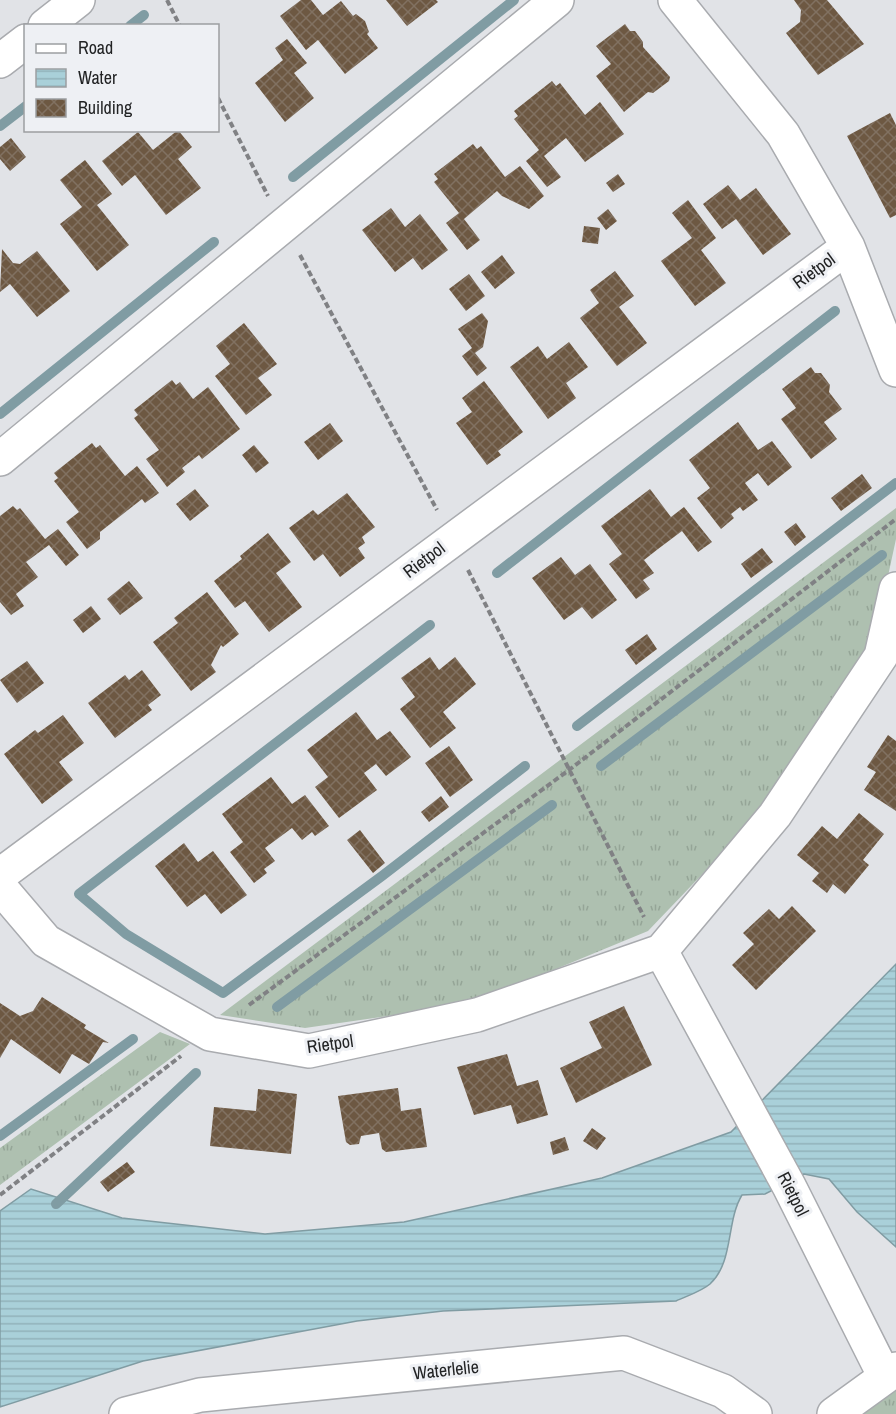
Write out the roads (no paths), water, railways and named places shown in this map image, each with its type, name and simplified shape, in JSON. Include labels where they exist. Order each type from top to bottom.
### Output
[{"type":"street","points":[[48,24],[78,0]]},
{"type":"street","points":[[0,459],[557,0]]},
{"type":"street","name":"Rietpol","points":[[675,0],[783,134],[848,247],[896,370]]},
{"type":"street","points":[[0,61],[24,43]]},
{"type":"street","name":"Rietpol","points":[[0,875],[848,247]]},
{"type":"street","points":[[662,951],[775,815],[881,656],[896,589]]},
{"type":"street","name":"Rietpol","points":[[0,887],[46,941],[210,1034],[309,1051],[477,1015],[662,951],[891,1373]]},
{"type":"street","name":"Waterlelie","points":[[126,1414],[200,1395],[624,1353],[723,1391],[755,1414]]},
{"type":"street","points":[[834,1414],[891,1373]]},
{"type":"water","points":[[896,964],[896,1247],[857,1212],[829,1179],[804,1174],[765,1194],[742,1195],[737,1205],[726,1253],[718,1275],[707,1287],[676,1301],[443,1311],[357,1321],[143,1361],[0,1407],[0,1211],[31,1189],[122,1218],[265,1234],[404,1222],[602,1178],[731,1132]]},
{"type":"waterway","points":[[293,177],[514,0]]},
{"type":"waterway","points":[[133,24],[144,15]]},
{"type":"waterway","points":[[0,126],[24,108]]},
{"type":"waterway","points":[[0,414],[214,242]]},
{"type":"waterway","points":[[497,573],[835,311]]},
{"type":"waterway","points":[[577,726],[896,483]]},
{"type":"waterway","points":[[601,766],[882,555]]},
{"type":"waterway","points":[[430,625],[79,894],[126,934],[223,993],[382,876],[525,766]]},
{"type":"waterway","points":[[277,1007],[552,805]]},
{"type":"waterway","points":[[0,1136],[133,1039]]},
{"type":"waterway","points":[[56,1204],[196,1073]]}]
